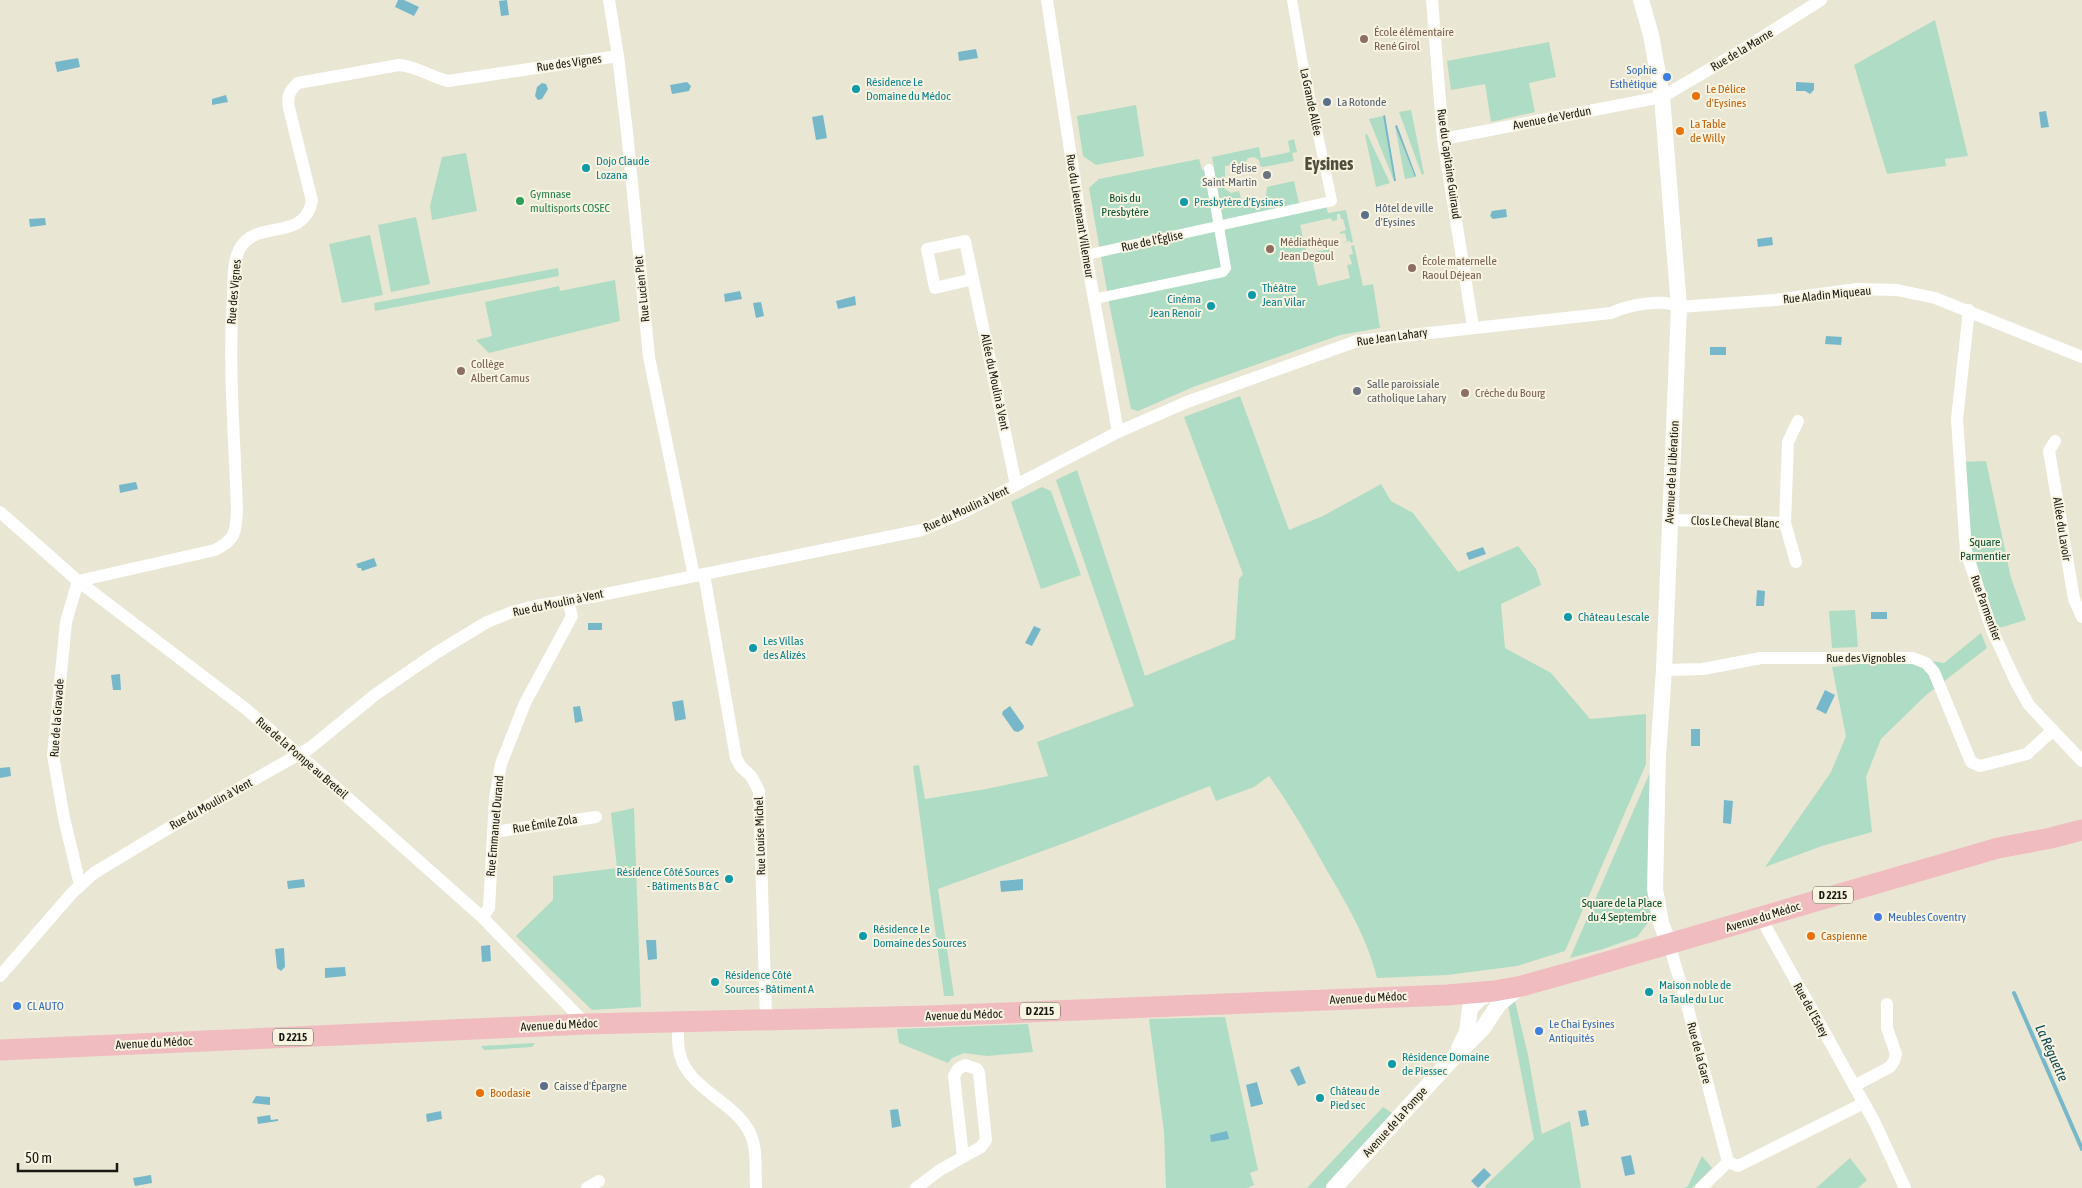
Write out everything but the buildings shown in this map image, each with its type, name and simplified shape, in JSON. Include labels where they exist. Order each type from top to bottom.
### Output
[{"type":"main road","name":"Avenue du Médoc","points":[[1998,848],[2046,827],[2082,817]]},
{"type":"main road","name":"Avenue du Médoc","points":[[0,1050],[586,1024],[929,1016],[1447,995],[1494,991],[1522,986],[1998,848],[2082,830]]},
{"type":"street","name":"Rue Lucien Piet","points":[[609,0],[618,56],[649,357],[699,575]]},
{"type":"street","name":"Rue du Lieutenant Villemeur","points":[[1047,0],[1086,256],[1118,432]]},
{"type":"street","name":"La Grande Allée","points":[[1292,0],[1303,64],[1332,201],[1300,208]]},
{"type":"street","name":"Rue du Capitaine Guiraud","points":[[1432,0],[1444,139],[1473,327]]},
{"type":"street","name":"Avenue de la Libération","points":[[1641,0],[1651,35],[1662,97],[1679,307],[1664,670],[1658,756],[1655,889],[1661,923],[1669,944]]},
{"type":"street","name":"Rue de la Marne","points":[[1662,97],[1760,39],[1821,0]]},
{"type":"street","name":"Rue des Vignes","points":[[78,581],[215,550],[228,543],[236,531],[238,511],[231,327],[235,264],[240,248],[248,239],[261,233],[292,226],[305,219],[312,201],[287,99],[290,90],[298,83],[399,64],[410,66],[433,78],[448,81],[618,56]]},
{"type":"street","name":"Avenue de Verdun","points":[[1444,139],[1662,97]]},
{"type":"street","points":[[1094,299],[1223,272],[1226,268],[1209,169]]},
{"type":"street","name":"Rue de l'Église","points":[[1086,256],[1300,208]]},
{"type":"street","name":"Allée du Moulin à Vent","points":[[973,279],[1016,486]]},
{"type":"street","name":"Rue Aladin Miqueau","points":[[1679,307],[1774,300],[1857,290],[1897,290],[1935,298],[1969,310],[2082,357]]},
{"type":"street","name":"Rue Jean Lahary","points":[[1118,432],[1196,399],[1357,341],[1473,327],[1611,314],[1624,307],[1670,302],[1679,307]]},
{"type":"street","name":"Rue Parmentier","points":[[1969,310],[1957,419],[1966,551],[1992,630],[2016,682],[2029,704],[2080,756]]},
{"type":"street","name":"Clos Le Cheval Blanc","points":[[1670,520],[1785,523],[1788,442],[1798,421]]},
{"type":"street","name":"Rue du Moulin à Vent","points":[[0,976],[80,885],[94,874],[167,829],[310,748],[376,694],[469,632],[512,612],[922,530],[960,514],[1016,486],[1118,432]]},
{"type":"street","name":"Allée du Lavoir","points":[[2055,441],[2049,451],[2074,599],[2082,617]]},
{"type":"street","name":"Rue de la Pompe au Breteil","points":[[0,512],[78,581],[246,709],[482,917],[586,1024]]},
{"type":"street","points":[[1785,523],[1796,562]]},
{"type":"street","name":"Rue Louise Michel","points":[[699,575],[736,758],[751,776],[759,791],[766,1019]]},
{"type":"street","name":"Rue de la Gravade","points":[[78,581],[66,622],[52,755],[64,818],[80,885]]},
{"type":"street","name":"Rue Emmanuel Durand","points":[[482,917],[489,908],[496,798],[501,764],[525,703],[572,616],[568,601]]},
{"type":"street","name":"Rue des Vignobles","points":[[1664,670],[1703,669],[1762,658],[1913,658],[1926,664],[1934,672],[1971,762],[1980,766],[2027,754],[2053,730]]},
{"type":"street","name":"Rue Émile Zola","points":[[494,832],[596,817]]},
{"type":"street","name":"Rue de l'Estey","points":[[1763,916],[1767,929],[1864,1103],[1905,1188]]},
{"type":"street","name":"Rue de la Gare","points":[[1669,944],[1728,1162]]},
{"type":"street","name":"Avenue de la Pompe","points":[[1334,1188],[1483,1028],[1499,1004],[1508,995],[1522,986]]},
{"type":"street","points":[[1447,995],[1466,1002],[1470,1008],[1479,999],[1494,991]]},
{"type":"street","points":[[1854,1086],[1890,1067],[1894,1061],[1896,1054],[1887,1028],[1887,1004]]},
{"type":"street","name":"Avenue de la Pompe","points":[[1455,1056],[1467,1032],[1470,1008]]},
{"type":"street","points":[[678,1021],[678,1047],[684,1064],[695,1080],[737,1114],[749,1131],[756,1150],[756,1188]]},
{"type":"street","points":[[916,1188],[940,1170],[964,1157],[981,1147],[986,1140],[979,1073],[973,1067],[965,1065],[958,1069],[954,1076],[964,1157]]},
{"type":"street","points":[[1701,1188],[1728,1162],[1738,1166],[1864,1103]]},
{"type":"street","points":[[587,1188],[599,1181]]},
{"type":"green space","points":[[1935,20],[1968,156],[1945,159],[1946,166],[1887,174],[1854,65]]},
{"type":"green space","points":[[1549,42],[1556,77],[1529,83],[1535,112],[1491,122],[1485,84],[1451,90],[1447,61]]},
{"type":"green space","points":[[1136,105],[1144,156],[1096,165],[1083,156],[1077,116]]},
{"type":"green space","points":[[1411,110],[1424,174],[1422,175],[1399,112]]},
{"type":"green space","points":[[1383,116],[1394,181],[1369,119]]},
{"type":"green space","points":[[1395,126],[1415,177],[1405,179]]},
{"type":"green space","points":[[1367,134],[1390,183],[1376,187],[1365,135]]},
{"type":"green space","name":"Bois du Presbytère","points":[[1294,139],[1297,152],[1292,153],[1294,161],[1263,167],[1260,166],[1259,160],[1254,157],[1248,158],[1245,163],[1225,166],[1225,189],[1231,193],[1239,191],[1242,202],[1260,202],[1266,196],[1267,187],[1294,181],[1301,212],[1326,206],[1328,213],[1346,210],[1353,242],[1342,243],[1347,241],[1345,233],[1340,234],[1340,232],[1346,230],[1343,219],[1341,219],[1340,214],[1337,214],[1337,220],[1332,221],[1331,218],[1300,225],[1307,254],[1329,249],[1332,259],[1313,264],[1318,286],[1350,278],[1347,265],[1352,264],[1349,255],[1353,254],[1351,246],[1354,245],[1363,286],[1373,284],[1380,328],[1340,335],[1193,387],[1138,411],[1131,409],[1110,308],[1089,188],[1099,179],[1199,159],[1202,170],[1214,168],[1212,157],[1259,147],[1261,158],[1290,152],[1288,141]]},
{"type":"green space","points":[[466,153],[477,211],[432,220],[430,206],[442,157]]},
{"type":"green space","points":[[416,217],[430,284],[391,292],[378,225]]},
{"type":"green space","points":[[370,235],[383,295],[342,303],[329,244]]},
{"type":"green space","points":[[558,268],[559,276],[375,311],[374,303]]},
{"type":"green space","points":[[615,280],[620,321],[489,353],[476,340],[492,336],[485,302],[559,286],[560,291]]},
{"type":"green space","points":[[1240,396],[1289,530],[1323,516],[1381,484],[1391,501],[1413,513],[1458,572],[1518,546],[1536,569],[1541,585],[1501,604],[1505,648],[1551,673],[1590,719],[1646,714],[1646,764],[1565,951],[1517,966],[1447,975],[1377,978],[1368,948],[1348,907],[1299,821],[1269,776],[1254,787],[1216,801],[1210,786],[1070,841],[938,889],[954,996],[944,996],[913,766],[919,765],[925,799],[1048,776],[1037,742],[1134,706],[1056,480],[1077,470],[1145,676],[1235,639],[1239,579],[1243,574],[1184,417]]},
{"type":"green space","name":"Square Parmentier","points":[[1986,461],[2011,578],[2026,620],[1992,630],[1966,551],[1960,462]]},
{"type":"green space","points":[[1042,487],[1051,491],[1081,575],[1041,589],[1011,502]]},
{"type":"green space","points":[[1855,610],[1858,647],[1832,648],[1829,611]]},
{"type":"green space","points":[[1981,633],[1987,648],[1925,696],[1881,739],[1866,777],[1872,832],[1822,846],[1765,867],[1831,772],[1846,736],[1832,667],[1913,658],[1944,663]]},
{"type":"green space","name":"Square de la Place du 4 Septembre","points":[[1651,770],[1649,889],[1651,919],[1637,937],[1570,958]]},
{"type":"green space","points":[[634,808],[641,1007],[592,1010],[516,936],[553,900],[553,876],[617,868],[611,813]]},
{"type":"green space","points":[[1515,1001],[1528,1055],[1542,1134],[1570,1121],[1581,1188],[1486,1188],[1485,1186],[1534,1139],[1508,1005]]},
{"type":"green space","points":[[1225,1017],[1258,1170],[1250,1173],[1254,1185],[1247,1188],[1166,1188],[1164,1132],[1149,1019]]},
{"type":"green space","points":[[1028,1024],[1033,1052],[987,1056],[964,1053],[952,1058],[948,1063],[899,1043],[897,1029]]},
{"type":"green space","points":[[535,1043],[532,1047],[484,1050],[481,1046]]},
{"type":"green space","points":[[1383,1107],[1392,1113],[1325,1188],[1307,1188]]},
{"type":"green space","points":[[1702,1156],[1712,1168],[1692,1188],[1684,1188],[1688,1186]]},
{"type":"green space","points":[[1850,1158],[1867,1180],[1858,1188],[1816,1188]]},
{"type":"water","points":[[398,0],[404,0],[419,7],[414,16],[395,7]]},
{"type":"water","points":[[507,0],[509,15],[501,16],[499,1]]},
{"type":"water","points":[[976,49],[978,58],[959,61],[958,52]]},
{"type":"water","points":[[78,58],[80,67],[57,72],[55,62]]},
{"type":"water","points":[[687,82],[691,86],[689,91],[672,94],[670,85]]},
{"type":"water","points":[[1796,82],[1814,83],[1814,90],[1810,94],[1805,91],[1796,91]]},
{"type":"water","points":[[542,83],[546,84],[548,89],[542,99],[538,100],[535,96],[537,87]]},
{"type":"water","points":[[226,95],[228,102],[212,105],[212,99]]},
{"type":"water","points":[[2046,111],[2049,127],[2041,128],[2039,112]]},
{"type":"water","points":[[823,115],[827,138],[816,140],[812,117]]},
{"type":"water","points":[[1385,115],[1396,181],[1394,181],[1383,116]]},
{"type":"water","points":[[1397,125],[1416,176],[1415,177],[1395,126]]},
{"type":"water","points":[[1506,209],[1507,217],[1493,219],[1490,216],[1492,211]]},
{"type":"water","points":[[45,218],[46,225],[30,227],[29,219]]},
{"type":"water","points":[[1772,237],[1773,245],[1758,247],[1757,239]]},
{"type":"water","points":[[740,291],[742,299],[725,302],[724,294]]},
{"type":"water","points":[[855,296],[856,305],[838,309],[836,301]]},
{"type":"water","points":[[761,302],[764,316],[756,318],[753,303]]},
{"type":"water","points":[[1826,336],[1842,337],[1841,345],[1825,344]]},
{"type":"water","points":[[1710,347],[1726,347],[1726,355],[1710,355]]},
{"type":"water","points":[[136,482],[138,489],[120,493],[119,485]]},
{"type":"water","points":[[1483,547],[1486,554],[1469,560],[1466,553]]},
{"type":"water","points":[[374,558],[377,566],[362,571],[356,564]]},
{"type":"water","points":[[1757,590],[1765,591],[1764,606],[1756,606]]},
{"type":"water","points":[[1871,612],[1887,612],[1887,619],[1871,619]]},
{"type":"water","points":[[588,623],[602,623],[602,630],[588,630]]},
{"type":"water","points":[[1034,626],[1041,629],[1032,646],[1025,643]]},
{"type":"water","points":[[120,674],[121,690],[113,690],[111,675]]},
{"type":"water","points":[[1825,690],[1835,695],[1826,714],[1816,709]]},
{"type":"water","points":[[683,700],[686,719],[675,721],[672,702]]},
{"type":"water","points":[[580,706],[583,721],[575,723],[573,707]]},
{"type":"water","points":[[1010,706],[1024,726],[1018,732],[1014,731],[1002,714]]},
{"type":"water","points":[[1691,729],[1700,729],[1700,746],[1691,746]]},
{"type":"water","points":[[10,767],[11,776],[0,778],[0,768]]},
{"type":"water","points":[[1724,800],[1733,801],[1731,824],[1723,823]]},
{"type":"water","points":[[304,879],[305,887],[288,889],[287,881]]},
{"type":"water","points":[[1023,879],[1023,890],[1001,892],[1000,881]]},
{"type":"water","points":[[646,940],[656,940],[657,959],[648,960]]},
{"type":"water","points":[[490,945],[491,961],[482,962],[481,946]]},
{"type":"water","points":[[284,948],[285,967],[281,971],[277,968],[275,949]]},
{"type":"water","points":[[345,967],[346,976],[325,978],[325,968]]},
{"type":"water","points":[[1299,1066],[1306,1083],[1298,1086],[1290,1070]]},
{"type":"water","points":[[1257,1082],[1263,1104],[1251,1107],[1246,1085]]},
{"type":"water","points":[[256,1096],[270,1097],[270,1105],[252,1103]]},
{"type":"water","points":[[898,1109],[901,1126],[892,1128],[890,1110]]},
{"type":"water","points":[[1586,1110],[1589,1125],[1581,1127],[1578,1111]]},
{"type":"water","points":[[441,1111],[442,1119],[427,1122],[426,1114]]},
{"type":"water","points":[[270,1115],[271,1120],[278,1119],[278,1121],[258,1124],[257,1117]]},
{"type":"water","points":[[1227,1131],[1229,1139],[1211,1142],[1210,1135]]},
{"type":"water","points":[[1631,1155],[1635,1174],[1625,1176],[1621,1157]]},
{"type":"water","points":[[1484,1168],[1491,1175],[1478,1188],[1471,1181]]},
{"type":"water","points":[[151,1175],[152,1183],[135,1186],[133,1178]]},
{"type":"waterway","name":"La Réguette","points":[[2014,993],[2082,1149]]},
{"type":"place","name":"École élémentaire René Girol","points":[[1364,39]]},
{"type":"place","name":"Sophie Esthétique","points":[[1667,77]]},
{"type":"place","name":"Résidence Le Domaine du Médoc","points":[[856,89]]},
{"type":"place","name":"Le Délice d'Eysines","points":[[1696,96]]},
{"type":"place","name":"La Rotonde","points":[[1327,102]]},
{"type":"place","name":"La Table de Willy","points":[[1680,131]]},
{"type":"place","name":"Dojo Claude Lozana","points":[[586,168]]},
{"type":"place","name":"Église Saint-Martin","points":[[1267,175]]},
{"type":"place","name":"Gymnase multisports COSEC","points":[[520,201]]},
{"type":"place","name":"Presbytère d'Eysines","points":[[1184,202]]},
{"type":"place","name":"Hôtel de ville d'Eysines","points":[[1365,215]]},
{"type":"place","name":"Médiathèque Jean Degoul","points":[[1270,249]]},
{"type":"place","name":"École maternelle Raoul Déjean","points":[[1412,268]]},
{"type":"place","name":"Théâtre Jean Vilar","points":[[1252,295]]},
{"type":"place","name":"Cinéma Jean Renoir","points":[[1211,306]]},
{"type":"place","name":"Collège Albert Camus","points":[[461,371]]},
{"type":"place","name":"Salle paroissiale catholique Lahary","points":[[1357,391]]},
{"type":"place","name":"Crèche du Bourg","points":[[1465,393]]},
{"type":"place","name":"Château Lescale","points":[[1568,617]]},
{"type":"place","name":"Les Villas des Alizés","points":[[753,648]]},
{"type":"place","name":"Résidence Côté Sources - Bâtiments B & C","points":[[729,879]]},
{"type":"place","name":"Meubles Coventry","points":[[1878,917]]},
{"type":"place","name":"Résidence Le Domaine des Sources","points":[[863,936]]},
{"type":"place","name":"Caspienne","points":[[1811,936]]},
{"type":"place","name":"Résidence Côté Sources - Bâtiment A","points":[[715,982]]},
{"type":"place","name":"Maison noble de la Taule du Luc","points":[[1649,992]]},
{"type":"place","name":"CL AUTO","points":[[17,1006]]},
{"type":"place","name":"Le Chai Eysines Antiquités","points":[[1539,1031]]},
{"type":"place","name":"Résidence Domaine de Piessec","points":[[1392,1064]]},
{"type":"place","name":"Caisse d'Épargne","points":[[544,1086]]},
{"type":"place","name":"Boodasie","points":[[480,1093]]},
{"type":"place","name":"Château de Pied sec","points":[[1320,1098]]},
{"type":"district","name":"Eysines","points":[[1329,163]]}]
